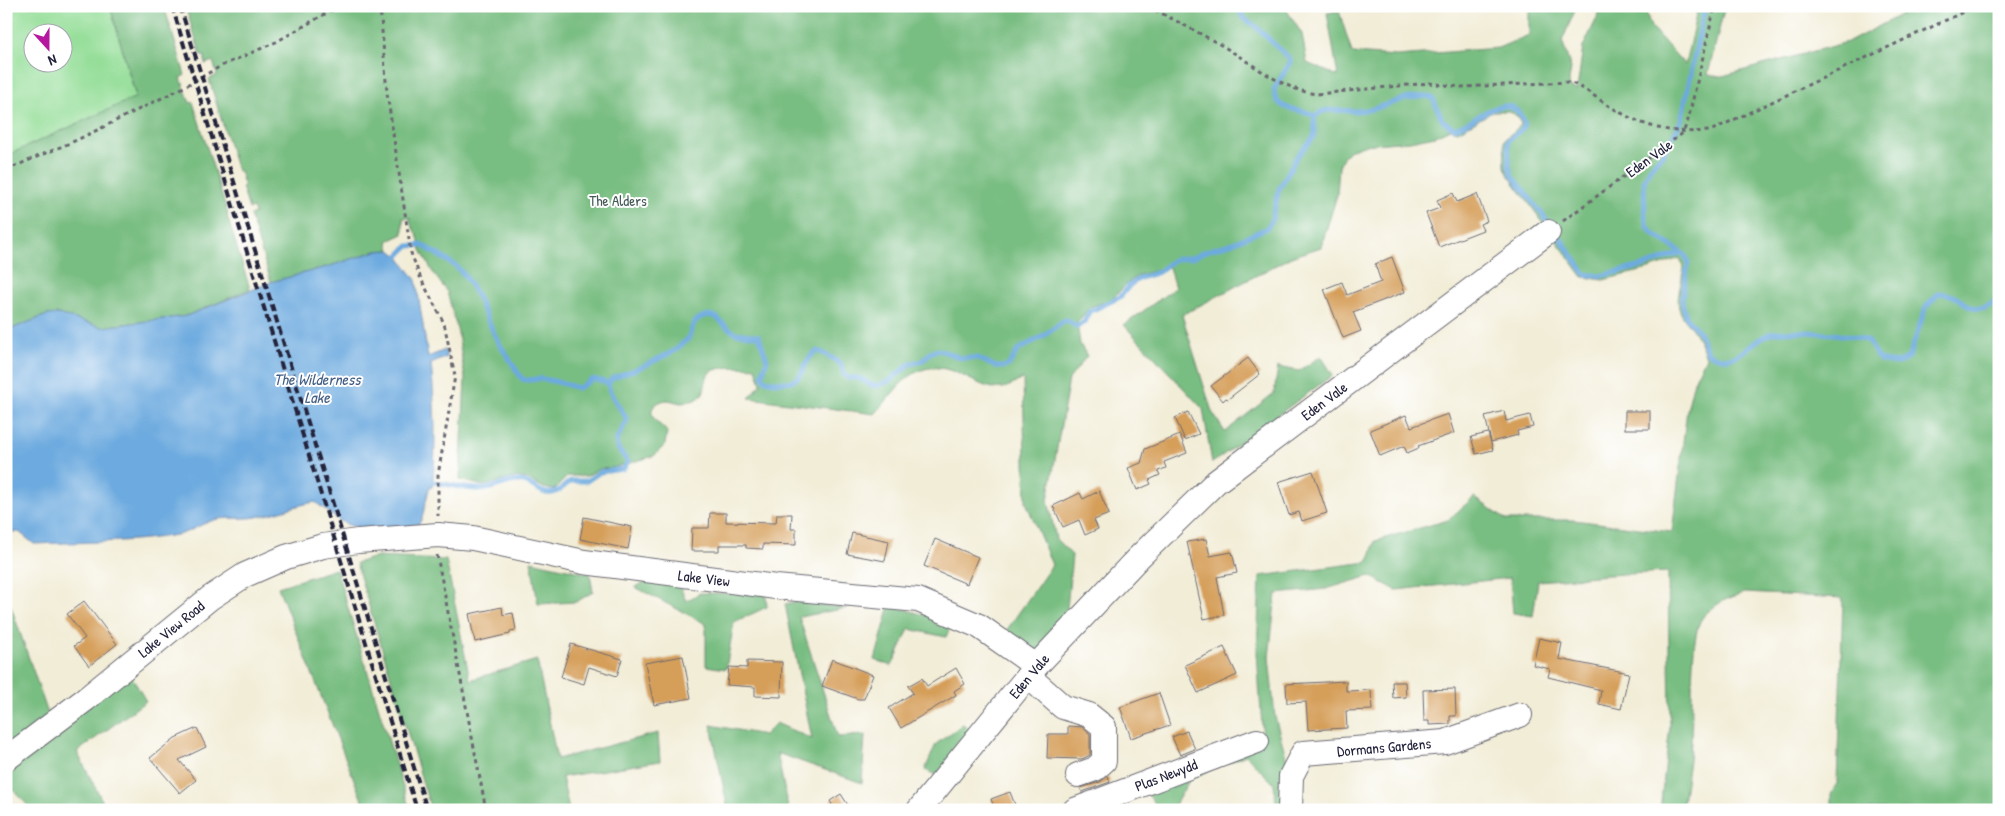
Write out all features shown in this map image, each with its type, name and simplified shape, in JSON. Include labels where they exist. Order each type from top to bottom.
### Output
[{"type":"street","name":"Eden Vale","points":[[919,810],[1032,671],[1138,558],[1216,482],[1548,232]]},
{"type":"street","name":"Lake View","points":[[358,541],[438,535],[473,538],[584,562],[776,587],[918,600],[979,626],[1032,671],[1063,707],[1089,715],[1104,727],[1104,760],[1095,769],[1078,775]]},
{"type":"street","name":"Lake View Road","points":[[6,759],[86,699],[210,598],[244,575],[286,556],[323,546],[358,541]]},
{"type":"street","name":"Dormans Gardens","points":[[1290,810],[1292,776],[1303,753],[1445,742],[1520,715]]},
{"type":"street","name":"Plas Newydd","points":[[1075,810],[1257,741]]},
{"type":"path","points":[[6,170],[77,140],[164,97],[221,66],[276,42],[339,6]]},
{"type":"path","points":[[380,6],[387,93],[411,253],[421,279],[444,323],[455,376],[438,476],[436,558],[486,810]]},
{"type":"path","points":[[1148,6],[1220,44],[1279,80],[1297,89],[1317,94],[1430,83],[1461,87],[1569,82],[1580,86],[1608,105],[1647,126],[1683,133],[1710,132],[1976,6]]},
{"type":"path","name":"Eden Vale","points":[[1548,232],[1683,133],[1688,120],[1715,6]]},
{"type":"green space","points":[[6,6],[110,6],[136,97],[6,156]]},
{"type":"green space","points":[[110,6],[164,6],[185,75],[181,78],[190,103],[193,102],[250,289],[186,316],[102,327],[58,314],[47,315],[6,331],[6,156],[136,97]]},
{"type":"green space","name":"The Alders","points":[[185,6],[1284,6],[1302,34],[1307,63],[1338,76],[1327,13],[1339,11],[1352,53],[1397,56],[1498,48],[1529,35],[1529,6],[1577,6],[1562,41],[1571,69],[1568,86],[1577,90],[1583,47],[1597,18],[1599,6],[1644,6],[1651,27],[1685,65],[1698,6],[1725,6],[1708,74],[1719,77],[1851,41],[1917,6],[1999,6],[1999,810],[1831,810],[1831,794],[1837,784],[1843,598],[1745,593],[1716,605],[1706,613],[1698,627],[1693,658],[1691,741],[1682,810],[1660,810],[1670,726],[1668,572],[1538,581],[1533,616],[1513,613],[1510,578],[1396,590],[1370,576],[1326,589],[1276,594],[1269,657],[1275,717],[1289,767],[1286,810],[1277,810],[1274,784],[1246,755],[1190,779],[1172,810],[1159,810],[1145,790],[1263,742],[1257,653],[1260,576],[1368,562],[1375,541],[1448,520],[1474,497],[1506,520],[1573,520],[1672,532],[1687,410],[1694,381],[1706,357],[1694,332],[1682,316],[1679,308],[1678,302],[1683,270],[1680,258],[1649,269],[1603,280],[1583,277],[1509,176],[1505,167],[1504,140],[1521,125],[1519,118],[1510,111],[1494,111],[1458,131],[1450,129],[1435,136],[1410,141],[1363,145],[1350,150],[1343,157],[1339,166],[1337,195],[1321,247],[1291,257],[1182,315],[1212,412],[1225,432],[1274,393],[1278,367],[1299,371],[1321,356],[1333,375],[1212,463],[1203,409],[1124,325],[1175,288],[1169,267],[1139,275],[1111,300],[1090,307],[1077,323],[1080,344],[1087,356],[1069,379],[1048,500],[1056,539],[1072,555],[1067,609],[1036,658],[1004,634],[1052,565],[1026,502],[1023,378],[1008,387],[992,388],[950,370],[927,368],[915,373],[904,381],[875,414],[749,398],[761,384],[756,368],[722,368],[708,375],[703,393],[697,399],[682,403],[667,400],[654,406],[652,414],[654,418],[667,431],[665,445],[654,456],[612,468],[599,469],[587,476],[568,476],[554,490],[517,477],[484,486],[460,480],[465,379],[458,333],[447,292],[432,271],[421,250],[418,237],[410,223],[410,218],[403,218],[403,234],[388,241],[390,250],[376,251],[271,282],[250,215],[255,213],[253,208],[249,209],[242,187],[244,185],[240,171],[237,171],[209,79],[217,75],[213,61],[205,64],[205,56],[201,56]]},
{"type":"green space","points":[[376,557],[446,560],[470,680],[537,660],[557,759],[658,733],[660,761],[562,777],[569,810],[431,810],[356,563]]},
{"type":"green space","points":[[531,561],[590,574],[593,592],[576,602],[538,604]]},
{"type":"green space","points":[[336,569],[410,810],[366,810],[278,587]]},
{"type":"green space","points":[[658,576],[677,579],[686,601],[700,593],[766,594],[767,607],[734,622],[726,669],[706,666],[706,624],[635,587]]},
{"type":"green space","points":[[6,592],[54,731],[130,674],[146,701],[77,752],[107,810],[32,810],[10,786],[6,790]]},
{"type":"green space","points":[[794,602],[847,608],[799,617],[838,737],[865,735],[862,783],[777,753],[788,807],[785,810],[728,810],[711,725],[764,735],[776,723],[812,739],[785,604]]},
{"type":"green space","points":[[890,605],[952,623],[946,637],[909,629],[892,666],[875,660]]},
{"type":"green space","points":[[963,724],[973,732],[939,776],[925,770],[936,744]]},
{"type":"water","name":"The Wilderness Lake","points":[[390,250],[398,256],[416,280],[428,357],[445,350],[447,357],[431,364],[435,426],[434,473],[432,487],[429,489],[419,524],[391,529],[361,528],[340,521],[315,502],[256,517],[216,520],[181,534],[141,540],[34,544],[19,532],[6,532],[6,331],[47,315],[58,314],[102,327],[186,316],[271,282],[376,251]]},
{"type":"building","points":[[1453,193],[1457,202],[1477,194],[1487,221],[1480,224],[1483,230],[1439,247],[1426,213],[1440,208],[1437,200]]},
{"type":"building","points":[[1392,257],[1405,292],[1353,312],[1361,331],[1343,338],[1324,289],[1342,282],[1347,295],[1381,282],[1375,264]]},
{"type":"building","points":[[1248,358],[1260,374],[1223,401],[1211,386]]},
{"type":"building","points":[[1504,411],[1506,421],[1530,415],[1533,427],[1517,431],[1518,435],[1491,442],[1485,416]]},
{"type":"building","points":[[1625,411],[1650,411],[1650,429],[1625,429]]},
{"type":"building","points":[[1188,412],[1199,434],[1185,440],[1175,418]]},
{"type":"building","points":[[1448,414],[1454,433],[1418,446],[1419,448],[1407,453],[1404,446],[1380,456],[1370,430],[1406,415],[1411,427]]},
{"type":"building","points":[[1488,433],[1493,450],[1476,454],[1471,437]]},
{"type":"building","points":[[1180,435],[1187,453],[1164,462],[1166,468],[1158,471],[1160,475],[1149,480],[1151,484],[1137,490],[1128,468],[1141,463],[1145,449]]},
{"type":"building","points":[[1313,471],[1327,513],[1302,521],[1299,512],[1289,515],[1278,482]]},
{"type":"building","points":[[1099,491],[1109,514],[1094,520],[1098,529],[1085,535],[1079,520],[1063,527],[1053,506],[1080,493],[1083,499]]},
{"type":"building","points":[[710,513],[726,513],[726,522],[776,523],[777,514],[792,514],[791,529],[796,529],[796,545],[763,544],[763,549],[746,548],[746,545],[719,545],[719,551],[691,551],[692,528],[709,528]]},
{"type":"building","points":[[584,517],[632,527],[628,549],[580,539]]},
{"type":"building","points":[[852,533],[889,541],[885,561],[847,554]]},
{"type":"building","points":[[935,539],[978,557],[967,584],[924,566]]},
{"type":"building","points":[[1206,539],[1210,556],[1232,552],[1237,573],[1217,577],[1224,615],[1204,619],[1187,542]]},
{"type":"building","points":[[84,601],[117,644],[89,666],[74,646],[85,638],[67,614]]},
{"type":"building","points":[[502,607],[503,615],[513,613],[516,630],[510,631],[510,634],[475,642],[469,614]]},
{"type":"building","points":[[1539,638],[1562,643],[1559,659],[1629,673],[1621,709],[1599,704],[1601,690],[1548,677],[1550,669],[1533,665]]},
{"type":"building","points":[[571,644],[622,659],[617,676],[589,667],[584,684],[561,677]]},
{"type":"building","points":[[1224,647],[1237,675],[1198,693],[1185,665]]},
{"type":"building","points":[[683,656],[691,698],[654,705],[645,663]]},
{"type":"building","points":[[832,659],[873,675],[864,699],[858,699],[822,686]]},
{"type":"building","points":[[747,661],[782,662],[781,697],[755,696],[755,687],[727,685],[729,667],[747,668]]},
{"type":"building","points":[[956,668],[965,684],[954,691],[956,695],[901,728],[889,708],[913,693],[908,686],[922,678],[927,686]]},
{"type":"building","points":[[1346,681],[1346,691],[1371,690],[1372,710],[1346,711],[1347,728],[1308,730],[1306,702],[1287,703],[1286,684]]},
{"type":"building","points":[[1392,682],[1405,682],[1406,697],[1393,698]]},
{"type":"building","points":[[1455,689],[1456,716],[1450,716],[1450,724],[1429,725],[1429,721],[1424,721],[1423,690]]},
{"type":"building","points":[[1159,693],[1170,725],[1131,738],[1120,707]]},
{"type":"building","points":[[1068,726],[1082,727],[1090,734],[1090,755],[1082,759],[1047,758],[1048,734],[1068,734]]},
{"type":"building","points":[[197,728],[206,747],[179,760],[196,780],[180,793],[150,758],[175,738]]},
{"type":"building","points":[[1187,731],[1195,749],[1180,755],[1172,737]]},
{"type":"building","points":[[1108,776],[1110,782],[1082,792],[1080,788],[1100,782]]},
{"type":"building","points":[[1010,792],[1017,810],[995,810],[991,799]]},
{"type":"building","points":[[841,794],[851,810],[835,810],[830,801]]},
{"type":"waterway","points":[[1237,6],[1243,18],[1254,25],[1290,59],[1290,63],[1274,89],[1275,97],[1279,103],[1315,116]]},
{"type":"waterway","points":[[1705,6],[1681,121],[1663,154],[1650,168],[1644,182],[1647,225],[1651,232],[1685,255],[1688,264],[1682,298],[1683,307],[1687,318],[1699,332],[1708,353],[1718,357],[1734,357],[1769,334],[1788,332],[1817,333],[1865,340],[1881,361],[1898,363],[1909,357],[1926,307],[1939,293],[1948,294],[1975,308],[1990,305],[1999,297]]},
{"type":"waterway","points":[[433,482],[466,488],[486,489],[520,481],[544,492],[552,493],[560,490],[571,481],[587,481],[600,472],[623,469],[628,462],[617,447],[616,441],[627,420],[613,398],[608,383],[613,378],[644,366],[674,351],[688,339],[694,323],[699,318],[708,315],[716,317],[736,333],[759,336],[767,360],[762,375],[764,379],[772,382],[789,382],[800,376],[811,355],[817,351],[841,364],[844,375],[848,378],[859,378],[871,385],[877,386],[889,381],[910,364],[922,361],[931,352],[939,350],[961,358],[978,358],[996,367],[1009,365],[1018,350],[1045,335],[1063,321],[1067,320],[1077,327],[1084,322],[1089,312],[1120,297],[1130,285],[1140,278],[1159,272],[1177,259],[1195,257],[1203,252],[1233,243],[1267,228],[1272,219],[1279,189],[1297,156],[1314,137],[1315,116],[1328,110],[1356,111],[1373,109],[1404,99],[1428,96],[1433,99],[1443,121],[1454,128],[1494,108],[1512,107],[1519,113],[1525,125],[1508,141],[1509,166],[1512,175],[1549,223]]},
{"type":"waterway","points":[[1560,238],[1585,274],[1600,276],[1647,265],[1680,253]]},
{"type":"waterway","points":[[398,256],[408,246],[422,245],[456,266],[475,292],[497,340],[522,379],[556,381],[578,388],[592,380],[608,383]]},
{"type":"railway","points":[[172,6],[417,810]]},
{"type":"railway","points":[[180,6],[427,810]]}]
